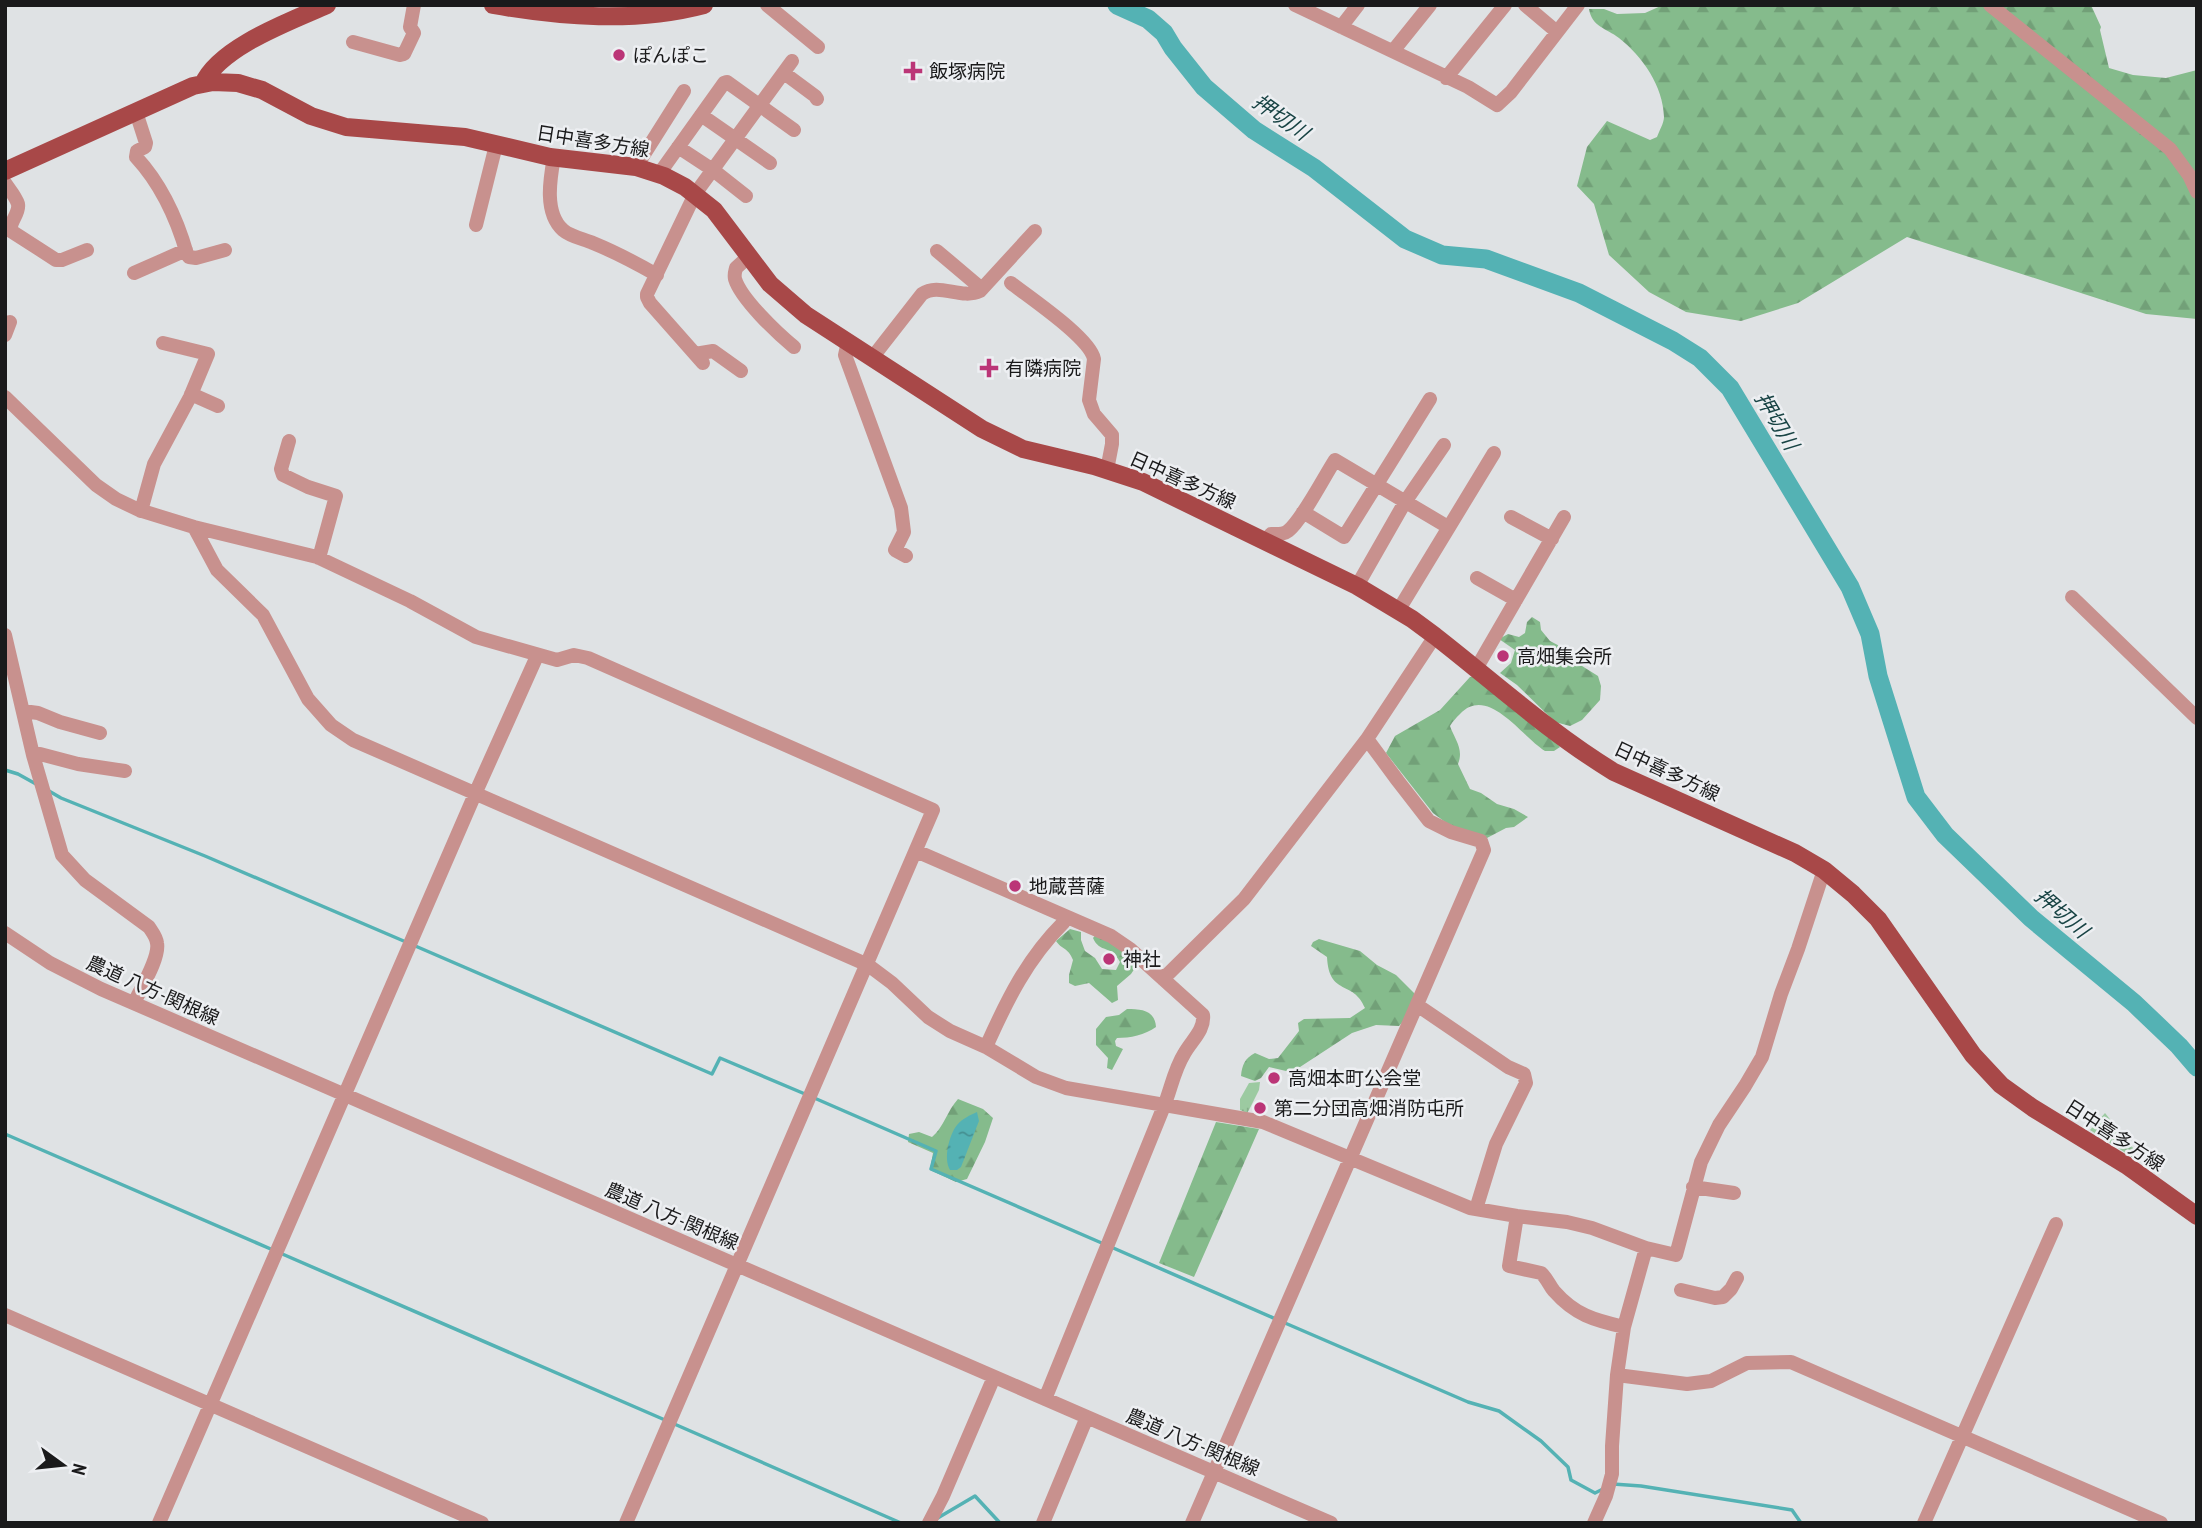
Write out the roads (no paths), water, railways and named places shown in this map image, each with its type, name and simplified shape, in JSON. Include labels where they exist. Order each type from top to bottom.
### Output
[{"type":"main road","points":[[203,84],[219,62],[243,46],[327,5]]},
{"type":"main road","points":[[493,5],[544,13],[684,10],[704,5]]},
{"type":"main road","name":"日中喜多方線","points":[[5,171],[193,86],[225,81],[251,86],[311,116],[346,127],[442,134],[554,158],[636,167],[659,174],[695,194],[715,210],[770,284],[794,305],[998,438],[1030,451],[1143,482],[1357,586],[1435,636],[1569,743],[1614,772],[1795,853],[1824,870],[1878,919],[1973,1055],[2001,1085],[2132,1169],[2197,1216]]},
{"type":"street","points":[[353,42],[404,54],[414,33],[410,27],[414,5]]},
{"type":"street","points":[[766,5],[818,47]]},
{"type":"street","points":[[1295,5],[1468,87],[1497,105],[1511,92],[1578,5]]},
{"type":"street","points":[[1341,27],[1358,5]]},
{"type":"street","points":[[1393,51],[1430,5]]},
{"type":"street","points":[[1446,78],[1505,5]]},
{"type":"street","points":[[1525,5],[1557,32]]},
{"type":"street","points":[[1990,5],[2170,149],[2189,175],[2197,192]]},
{"type":"street","points":[[741,371],[713,351],[699,358],[647,297],[695,194],[788,67],[817,99]]},
{"type":"street","points":[[659,174],[727,82],[794,130]]},
{"type":"street","points":[[636,167],[684,91]]},
{"type":"street","points":[[136,111],[146,143],[145,147],[137,151],[136,157],[153,178],[165,200],[190,257],[196,258],[225,250]]},
{"type":"street","points":[[701,115],[770,163]]},
{"type":"street","points":[[476,225],[496,145]]},
{"type":"street","points":[[677,147],[746,196]]},
{"type":"street","points":[[554,158],[549,183],[550,197],[555,219],[565,232],[592,242],[657,275]]},
{"type":"street","points":[[5,183],[18,204],[10,231],[56,260],[87,250]]},
{"type":"street","points":[[872,358],[922,294],[934,289],[971,295],[982,289],[1035,231]]},
{"type":"street","points":[[134,273],[186,250]]},
{"type":"street","points":[[937,251],[982,289]]},
{"type":"street","points":[[749,256],[736,268],[735,280],[773,328],[794,347]]},
{"type":"street","points":[[1011,283],[1081,338],[1092,352],[1094,359],[1089,400],[1094,414],[1112,435],[1107,470]]},
{"type":"street","points":[[141,510],[154,464],[191,394],[208,354],[163,342]]},
{"type":"street","points":[[848,342],[845,355],[901,508],[904,532],[895,550],[906,556]]},
{"type":"street","points":[[191,394],[218,406]]},
{"type":"street","points":[[5,397],[96,485],[116,499],[194,527],[319,558],[410,601],[475,638],[557,660],[575,655],[588,658],[933,810],[626,1523]]},
{"type":"street","points":[[1303,512],[1344,537],[1430,399]]},
{"type":"street","points":[[289,441],[281,469],[284,475],[308,487],[336,496],[319,558]]},
{"type":"street","points":[[1357,586],[1405,502],[1444,446]]},
{"type":"street","points":[[1398,611],[1494,453]]},
{"type":"street","points":[[1265,541],[1271,534],[1288,531],[1335,460],[1448,527]]},
{"type":"street","points":[[1511,517],[1552,539]]},
{"type":"street","points":[[1476,668],[1564,517]]},
{"type":"street","points":[[194,527],[218,570],[263,615],[307,699],[331,726],[353,740],[868,965],[892,983],[928,1017],[1036,1077],[1066,1088],[1264,1122],[1476,1209],[1567,1222],[1676,1255],[1701,1161],[1719,1125],[1762,1057],[1780,994],[1824,870]]},
{"type":"street","points":[[1477,578],[1516,600]]},
{"type":"street","points":[[2072,597],[2197,718]]},
{"type":"street","points":[[5,635],[33,755],[62,855],[85,880],[149,927],[155,936],[158,946],[153,963],[134,1003]]},
{"type":"street","points":[[1163,979],[1244,899],[1367,739],[1435,636]]},
{"type":"street","points":[[159,1523],[537,656]]},
{"type":"street","points":[[23,711],[38,713],[100,733]]},
{"type":"street","points":[[1192,1523],[1484,850],[1481,841],[1430,821],[1367,739]]},
{"type":"street","points":[[33,755],[40,754],[78,764],[125,771]]},
{"type":"street","points":[[916,852],[1111,936],[1130,949],[1203,1015],[1204,1019],[1177,1068],[1045,1399]]},
{"type":"street","points":[[986,1047],[1026,968],[1066,917]]},
{"type":"street","name":"農道 八方-関根線","points":[[5,933],[75,977],[1331,1523]]},
{"type":"street","points":[[1417,1005],[1508,1067],[1524,1074],[1525,1083],[1496,1144],[1476,1209]]},
{"type":"street","points":[[1693,1187],[1734,1193]]},
{"type":"street","points":[[1517,1216],[1509,1266],[1541,1273],[1553,1290],[1579,1313],[1592,1320],[1624,1327]]},
{"type":"street","points":[[1924,1523],[2056,1224]]},
{"type":"street","points":[[1594,1523],[1612,1474],[1617,1375],[1624,1327],[1646,1248]]},
{"type":"street","points":[[1681,1290],[1715,1298],[1723,1297],[1737,1278]]},
{"type":"street","points":[[5,1315],[482,1523]]},
{"type":"street","points":[[1617,1375],[1687,1384],[1711,1381],[1747,1363],[1791,1362],[2161,1523]]},
{"type":"street","points":[[929,1523],[994,1377]]},
{"type":"street","points":[[1043,1523],[1087,1417]]},
{"type":"water","points":[[977,1112],[979,1121],[961,1167],[950,1170],[947,1154],[954,1129],[966,1117]]},
{"type":"waterway","name":"押切川","points":[[1117,5],[1148,19],[1164,33],[1204,87],[1254,130],[1314,168],[1405,239],[1442,255],[1486,259],[1579,293],[1673,341],[1700,358],[1730,388],[1850,587],[1870,634],[1878,676],[1916,797],[1945,835],[2031,918],[2134,1003],[2197,1067]]},
{"type":"waterway","points":[[5,770],[36,784]]},
{"type":"waterway","points":[[49,791],[406,942]]},
{"type":"waterway","points":[[413,945],[712,1074],[720,1058],[805,1094]]},
{"type":"waterway","points":[[812,1097],[936,1151],[931,1169],[1104,1244]]},
{"type":"waterway","points":[[5,1134],[273,1250]]},
{"type":"waterway","points":[[1111,1247],[1278,1320]]},
{"type":"waterway","points":[[280,1253],[665,1420]]},
{"type":"waterway","points":[[1285,1323],[1468,1402],[1499,1411],[1541,1441],[1568,1467],[1571,1480],[1595,1493],[1603,1489]]},
{"type":"waterway","points":[[672,1423],[901,1523]]},
{"type":"waterway","points":[[1613,1484],[1792,1510],[1801,1523]]},
{"type":"waterway","points":[[936,1519],[975,1496],[1000,1523]]},
{"type":"place","name":"ぽんぽこ","points":[[619,55]]},
{"type":"place","name":"飯塚病院","points":[[913,71]]},
{"type":"place","name":"有隣病院","points":[[989,368]]},
{"type":"place","name":"高畑集会所","points":[[1503,656]]},
{"type":"place","name":"地蔵菩薩","points":[[1015,886]]},
{"type":"place","name":"神社","points":[[1109,959]]},
{"type":"place","name":"高畑本町公会堂","points":[[1274,1078]]},
{"type":"place","name":"第二分団高畑消防屯所","points":[[1260,1108]]}]
